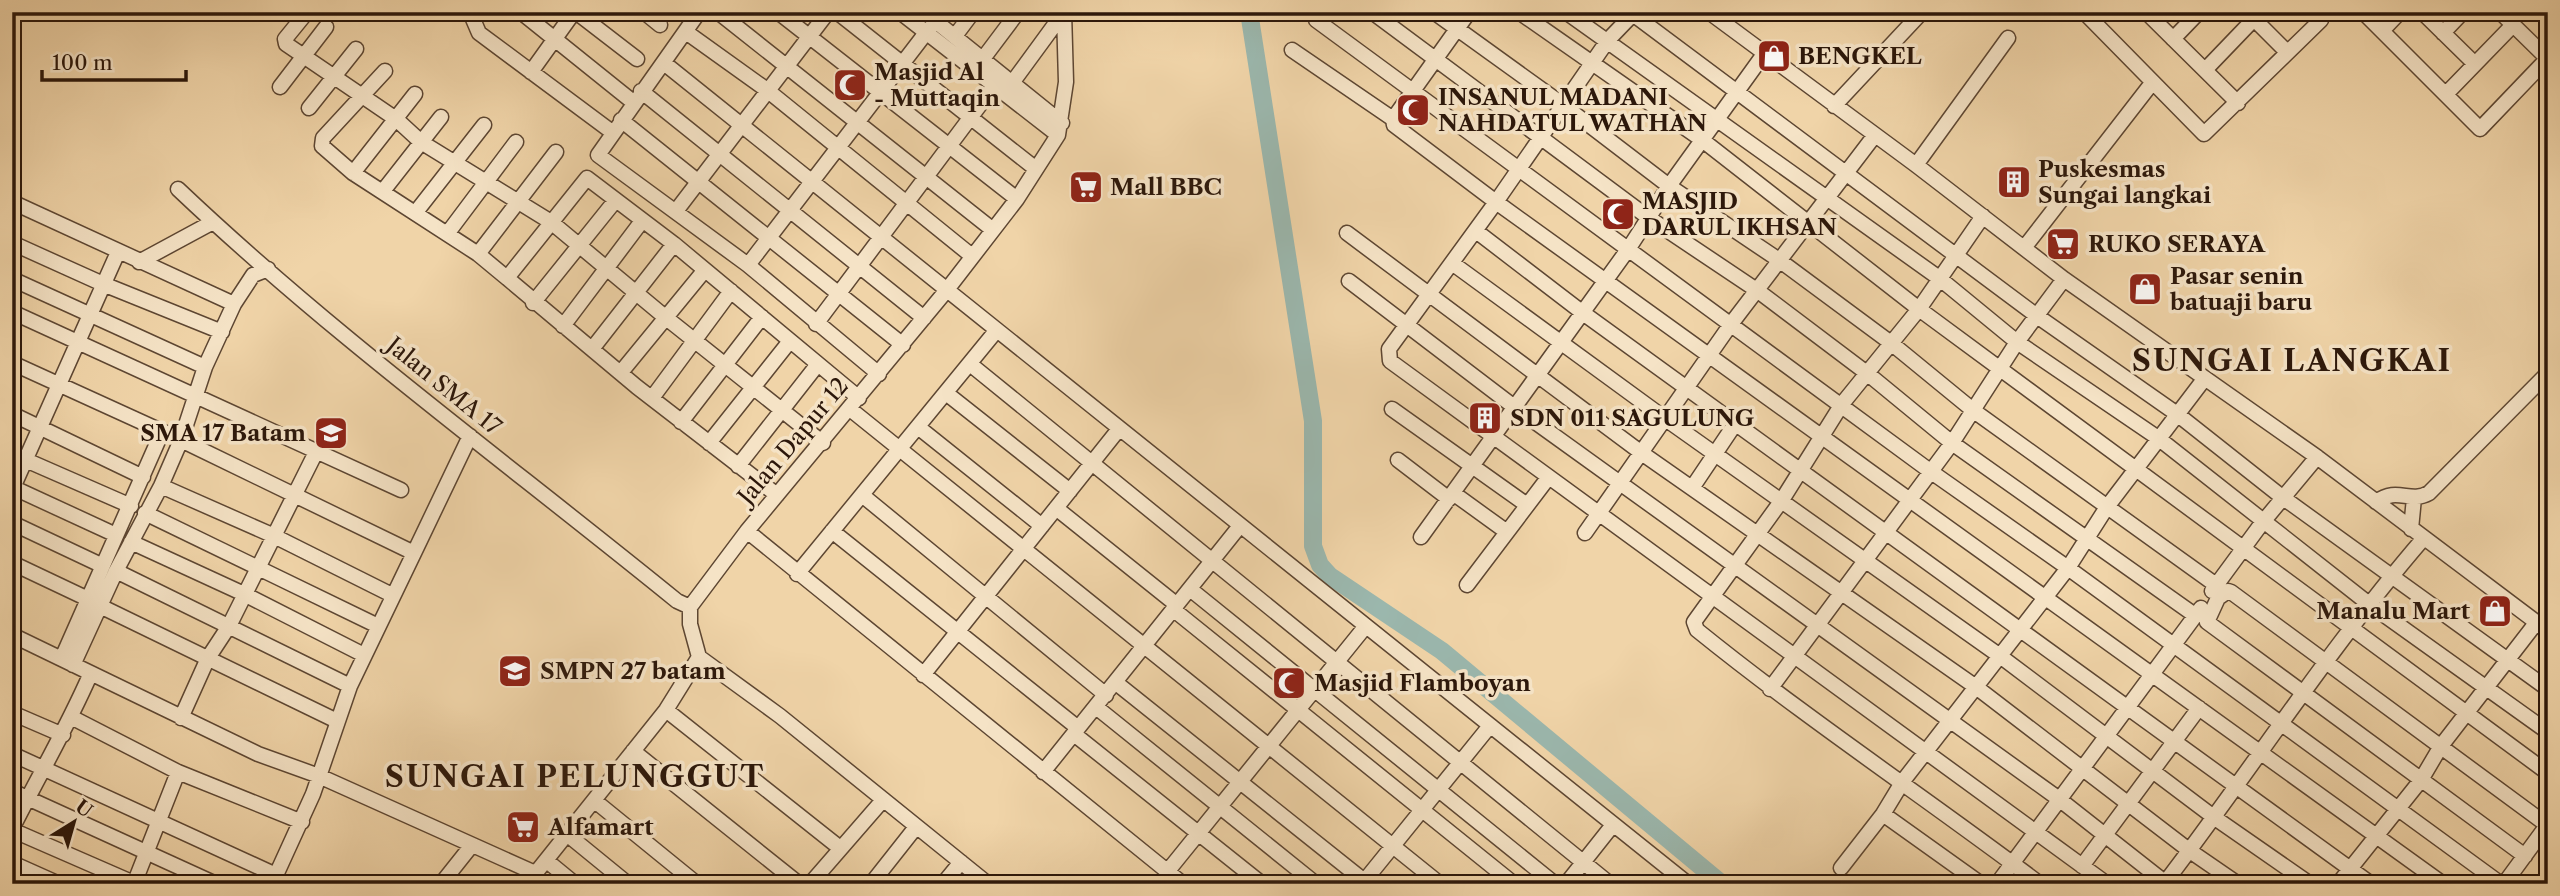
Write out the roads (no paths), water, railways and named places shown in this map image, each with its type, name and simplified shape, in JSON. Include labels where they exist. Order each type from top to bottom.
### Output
[{"type":"street","points":[[307,12],[285,39],[286,44],[396,120],[421,142],[551,222],[823,443]]},
{"type":"street","points":[[470,12],[479,33],[531,72],[700,180],[903,345]]},
{"type":"street","points":[[521,12],[555,40],[721,153],[924,318]]},
{"type":"street","points":[[531,72],[575,12],[637,59]]},
{"type":"street","points":[[644,12],[660,25]]},
{"type":"street","points":[[699,12],[664,63],[637,96],[598,155],[748,265],[879,374]]},
{"type":"street","points":[[718,12],[993,230]]},
{"type":"street","points":[[778,12],[1017,198]]},
{"type":"street","points":[[676,211],[828,12]]},
{"type":"street","points":[[837,12],[1036,169]]},
{"type":"street","points":[[900,12],[929,22],[955,36],[982,61],[1012,83],[1060,129]]},
{"type":"street","points":[[955,36],[973,12]]},
{"type":"street","points":[[982,61],[1018,12]]},
{"type":"street","points":[[1012,83],[1064,12]]},
{"type":"street","name":"Jalan Dapur 12","points":[[690,607],[747,531],[823,443],[946,291],[1036,169],[1060,129],[1066,82],[1064,12]]},
{"type":"street","points":[[1372,12],[1438,58],[1649,218],[1758,291],[1868,374],[1952,443],[2196,616]]},
{"type":"street","points":[[1434,12],[1669,186],[1779,260],[1891,343],[1974,411],[2216,585]]},
{"type":"street","points":[[1469,12],[1459,30],[1393,119],[1394,125],[1496,202],[2443,884]]},
{"type":"street","points":[[1519,12],[1702,139],[1808,225],[1919,309],[2548,773]]},
{"type":"street","points":[[1566,12],[1717,117],[1939,278],[2018,342],[2158,438],[2262,523],[2369,604],[2548,733]]},
{"type":"street","points":[[1709,12],[1916,165],[2064,279],[2317,457],[2542,627],[2508,660],[2485,688],[2441,746],[2421,780],[2338,884]]},
{"type":"street","points":[[1835,106],[1922,12]]},
{"type":"street","points":[[2084,12],[2204,134],[2321,20],[2313,12]]},
{"type":"street","points":[[2146,12],[2238,103]]},
{"type":"street","points":[[2173,39],[2199,12]]},
{"type":"street","points":[[2363,12],[2480,129],[2548,58],[2500,12]]},
{"type":"street","points":[[2382,31],[2400,12]]},
{"type":"street","points":[[2422,12],[2475,64]]},
{"type":"street","points":[[2443,33],[2463,12]]},
{"type":"street","points":[[2106,884],[1390,361],[1389,349],[1476,231],[1592,62],[1633,13],[2037,316],[2177,414],[2282,497],[2548,689]]},
{"type":"street","points":[[2205,70],[2250,16],[2287,52]]},
{"type":"street","points":[[1316,20],[1414,89],[1930,471],[2503,884],[2525,856],[2547,824],[2231,593],[2228,591],[2218,598],[2207,622],[2301,694],[2525,856]]},
{"type":"street","points":[[748,265],[903,64],[929,22]]},
{"type":"street","points":[[929,22],[995,86],[1060,129]]},
{"type":"street","points":[[2445,94],[2513,25]]},
{"type":"street","points":[[280,87],[326,27]]},
{"type":"street","points":[[686,32],[767,90],[972,256]]},
{"type":"street","points":[[1916,165],[2008,38]]},
{"type":"street","points":[[309,108],[356,49]]},
{"type":"street","points":[[1292,50],[1393,119]]},
{"type":"street","points":[[1421,537],[1513,406],[1583,313],[1717,117],[1764,54]]},
{"type":"street","points":[[664,63],[1612,826],[1688,884]]},
{"type":"street","points":[[385,71],[324,138],[322,146],[353,173],[478,254],[533,303],[777,495]]},
{"type":"street","points":[[2024,248],[2152,83]]},
{"type":"street","points":[[816,324],[995,86]]},
{"type":"street","points":[[353,173],[415,94]]},
{"type":"street","points":[[383,191],[441,117]]},
{"type":"street","points":[[416,212],[484,125]]},
{"type":"street","points":[[1585,533],[1667,420],[1731,324],[1875,135]]},
{"type":"street","points":[[447,234],[516,142]]},
{"type":"street","points":[[478,254],[556,152]]},
{"type":"street","points":[[507,278],[587,178],[674,244],[818,364],[900,449],[1440,884]]},
{"type":"street","name":"Jalan SMA 17","points":[[178,189],[268,270],[602,544],[677,601],[690,607]]},
{"type":"street","points":[[533,303],[615,201]]},
{"type":"street","points":[[12,202],[234,304]]},
{"type":"street","points":[[1983,216],[1919,309],[1842,404],[1782,500],[1694,618],[1694,626],[1770,689],[1903,781],[2040,884]]},
{"type":"street","points":[[563,326],[642,221]]},
{"type":"street","points":[[139,262],[213,222]]},
{"type":"street","points":[[1476,231],[1735,424],[2371,884]]},
{"type":"street","points":[[1348,233],[1643,454],[1976,687],[2238,884]]},
{"type":"street","points":[[12,243],[103,284],[222,332]]},
{"type":"street","points":[[592,349],[674,244]]},
{"type":"street","points":[[116,535],[13,488],[118,252]]},
{"type":"street","points":[[1452,263],[1667,420],[2000,656],[2215,818],[2310,884]]},
{"type":"street","points":[[67,661],[94,603],[116,571],[161,486],[181,440],[205,367],[234,304],[253,275],[268,270]]},
{"type":"street","points":[[622,371],[704,271]]},
{"type":"street","points":[[12,279],[205,367]]},
{"type":"street","points":[[1770,689],[1952,443],[2018,342],[2064,279]]},
{"type":"street","points":[[1349,281],[1513,406],[2059,799],[2165,883],[2215,818],[2326,660],[2391,576],[2417,534],[2414,498]]},
{"type":"street","points":[[652,398],[730,291]]},
{"type":"street","points":[[12,312],[401,490]]},
{"type":"street","points":[[681,422],[762,317]]},
{"type":"street","points":[[797,574],[996,331]]},
{"type":"street","points":[[709,443],[790,341]]},
{"type":"street","points":[[12,363],[181,440],[414,553]]},
{"type":"street","points":[[738,466],[818,364]]},
{"type":"street","points":[[970,364],[1610,884]]},
{"type":"street","points":[[2376,502],[2393,493],[2414,498],[2429,493],[2548,373]]},
{"type":"street","points":[[1841,868],[1883,814],[1903,781],[2068,568],[2107,507],[2205,378]]},
{"type":"street","points":[[946,393],[1070,491]]},
{"type":"street","points":[[1391,409],[1527,506]]},
{"type":"street","points":[[12,414],[144,477]]},
{"type":"street","points":[[1692,488],[1735,424]]},
{"type":"street","points":[[918,427],[1042,526]]},
{"type":"street","points":[[923,675],[1119,429]]},
{"type":"street","points":[[94,603],[102,565],[131,506],[162,432]]},
{"type":"street","points":[[12,754],[160,820],[274,879],[302,822],[337,721],[364,655],[470,436]]},
{"type":"street","points":[[181,718],[208,658],[229,626],[272,535],[317,450]]},
{"type":"street","points":[[12,454],[131,506]]},
{"type":"street","points":[[1997,884],[2262,523],[2317,457]]},
{"type":"street","points":[[1398,460],[1507,532]]},
{"type":"street","points":[[1467,585],[1548,478]]},
{"type":"street","points":[[161,486],[272,535],[392,595]]},
{"type":"street","points":[[862,495],[1106,695]]},
{"type":"street","points":[[1056,508],[1514,884]]},
{"type":"street","points":[[145,513],[378,626]]},
{"type":"street","points":[[12,523],[102,565]]},
{"type":"street","points":[[1043,772],[1240,527]]},
{"type":"street","points":[[747,531],[1183,884]]},
{"type":"street","points":[[832,531],[1262,884]]},
{"type":"street","points":[[131,542],[244,594],[364,655]]},
{"type":"street","points":[[12,564],[337,721]]},
{"type":"street","points":[[116,571],[351,686]]},
{"type":"street","points":[[1190,589],[1555,884]]},
{"type":"street","points":[[690,607],[691,632],[699,657],[780,716],[988,884]]},
{"type":"street","points":[[1167,872],[1365,627]]},
{"type":"street","points":[[12,635],[258,754],[319,776],[472,845],[531,879],[666,710],[699,657]]},
{"type":"street","points":[[90,675],[63,734],[41,768],[12,829],[134,884],[178,772]]},
{"type":"street","points":[[1115,682],[1365,883],[1489,727]]},
{"type":"street","points":[[1096,707],[1316,884]]},
{"type":"street","points":[[2082,866],[2199,708]]},
{"type":"street","points":[[666,710],[840,848]]},
{"type":"street","points":[[12,713],[63,734]]},
{"type":"street","points":[[71,717],[178,772],[302,822]]},
{"type":"street","points":[[633,751],[799,884]]},
{"type":"street","points":[[12,792],[216,884]]},
{"type":"street","points":[[810,884],[883,800]]},
{"type":"street","points":[[595,801],[697,884]]},
{"type":"street","points":[[1883,814],[1981,884]]},
{"type":"street","points":[[1566,884],[1612,826]]},
{"type":"street","points":[[870,884],[916,827]]},
{"type":"street","points":[[568,835],[628,884]]},
{"type":"street","points":[[441,884],[472,845]]},
{"type":"street","points":[[547,861],[575,884]]},
{"type":"street","points":[[943,884],[961,862]]},
{"type":"street","points":[[12,863],[59,884]]},
{"type":"waterway","points":[[1249,12],[1313,421],[1313,546],[1320,565],[1330,576],[1442,651],[1722,884]]},
{"type":"place","name":"BENGKEL","points":[[1774,56]]},
{"type":"place","name":"Masjid Al - Muttaqin","points":[[850,85]]},
{"type":"place","name":"INSANUL MADANI NAHDATUL WATHAN","points":[[1413,110]]},
{"type":"place","name":"Puskesmas Sungai langkai","points":[[2014,182]]},
{"type":"place","name":"Mall BBC","points":[[1086,187]]},
{"type":"place","name":"MASJID DARUL IKHSAN","points":[[1618,214]]},
{"type":"place","name":"RUKO SERAYA","points":[[2063,244]]},
{"type":"place","name":"Pasar senin batuaji baru","points":[[2145,289]]},
{"type":"place","name":"SDN 011 SAGULUNG","points":[[1485,418]]},
{"type":"place","name":"SMA 17 Batam","points":[[331,433]]},
{"type":"place","name":"Manalu Mart","points":[[2495,611]]},
{"type":"place","name":"SMPN 27 batam","points":[[515,671]]},
{"type":"place","name":"Masjid Flamboyan","points":[[1289,683]]},
{"type":"place","name":"Alfamart","points":[[523,827]]},
{"type":"district","name":"SUNGAI LANGKAI","points":[[2292,361]]},
{"type":"district","name":"SUNGAI PELUNGGUT","points":[[575,777]]}]
